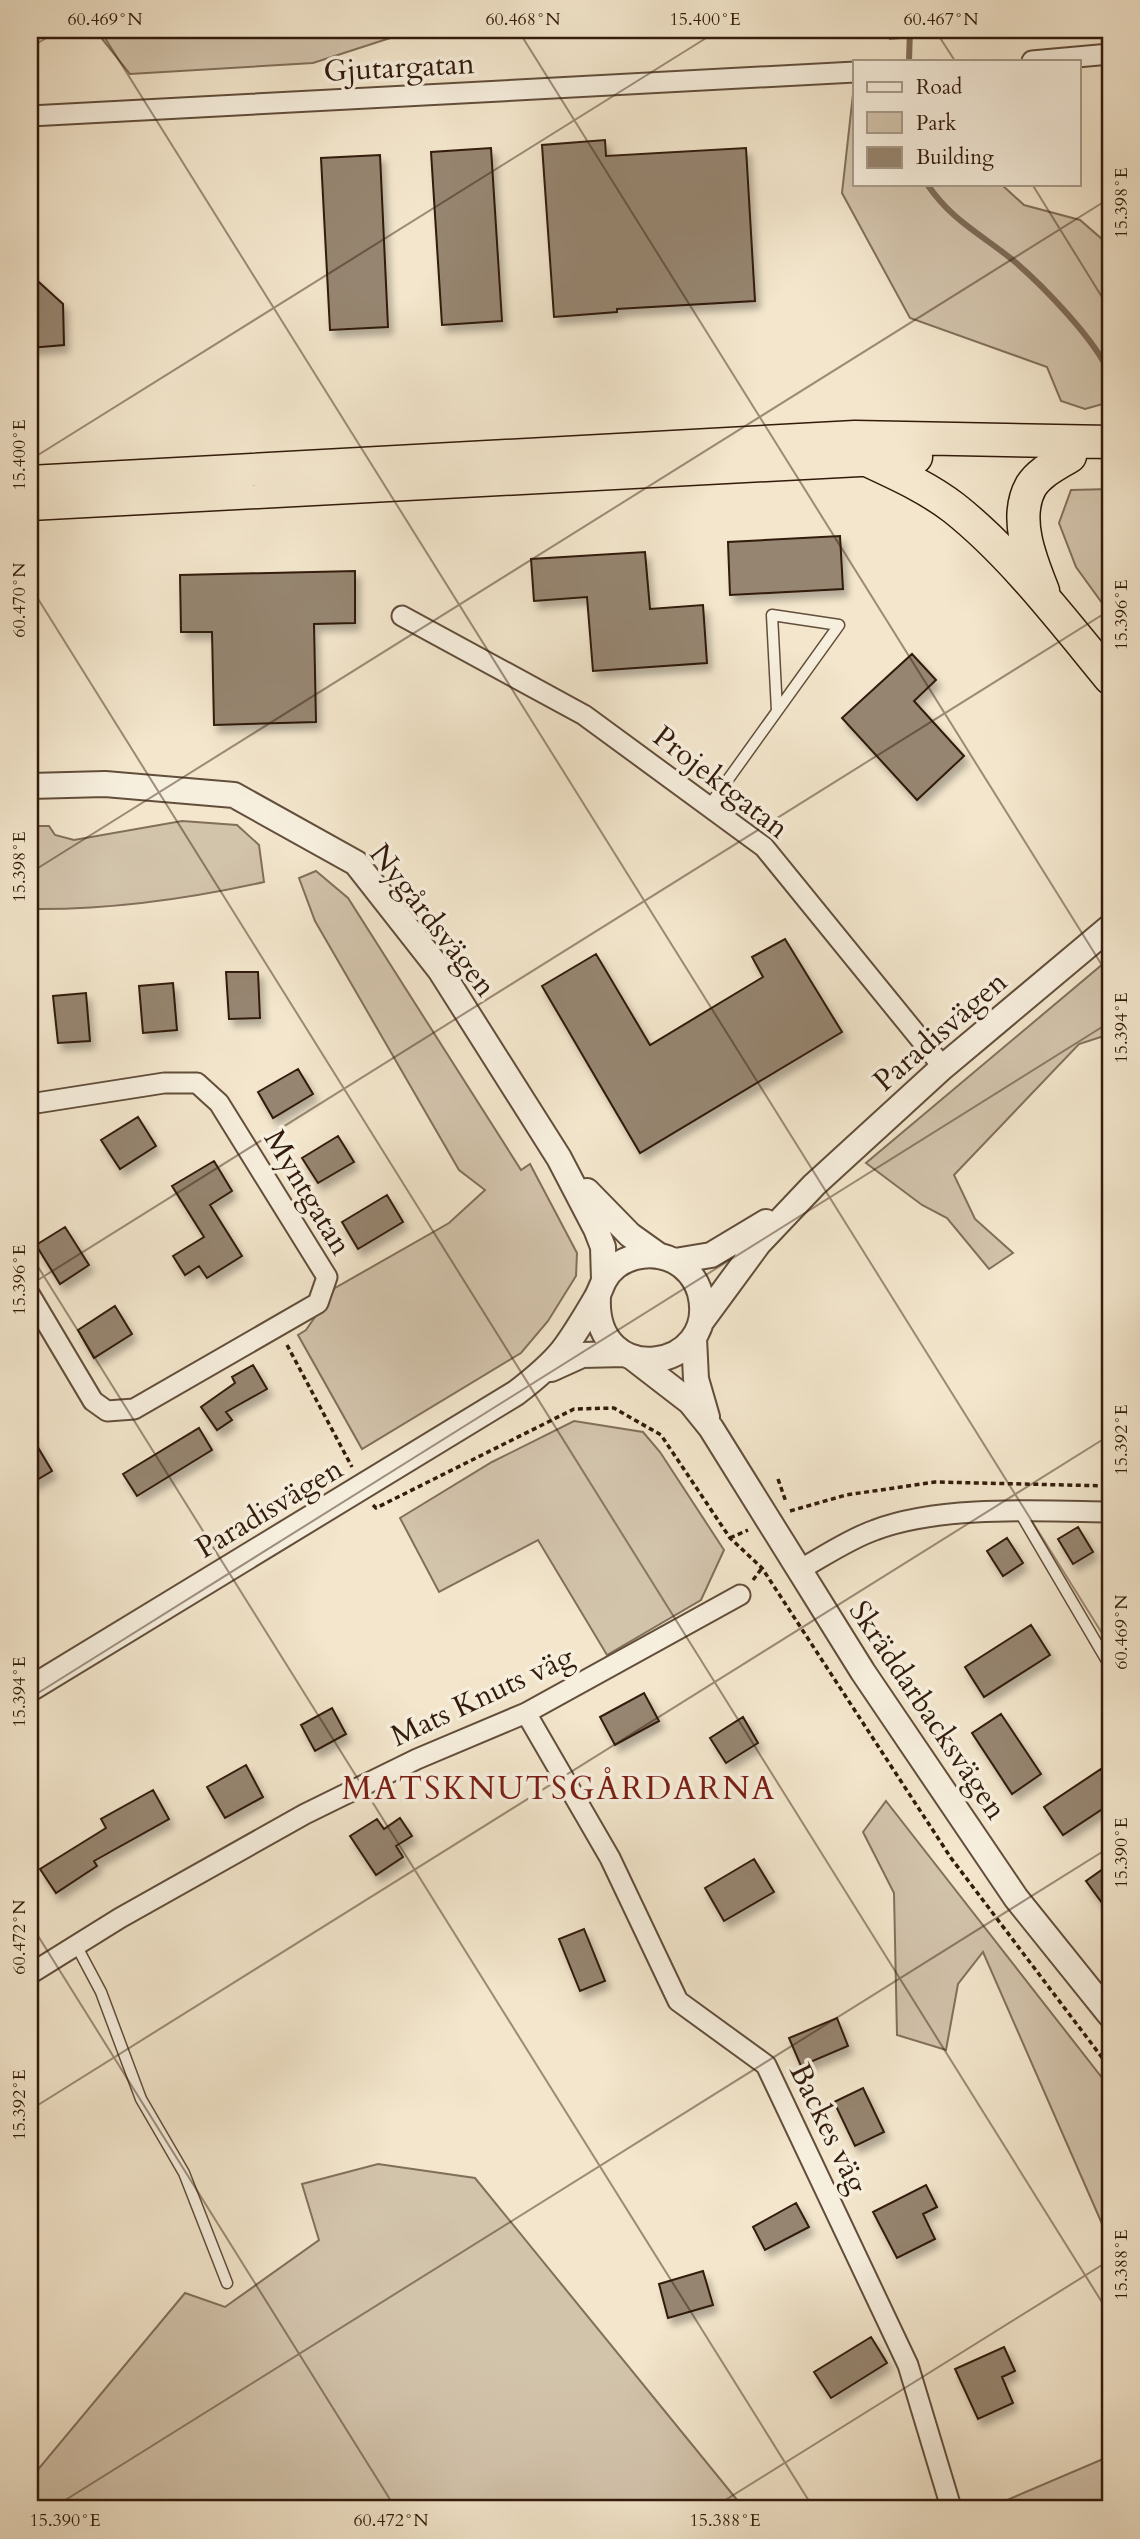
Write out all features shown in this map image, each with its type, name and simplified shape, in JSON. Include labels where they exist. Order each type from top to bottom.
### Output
[{"type":"highway","points":[[30,482],[855,437],[1110,442]]},
{"type":"highway","points":[[1047,602],[1030,556],[1025,508],[1032,486],[1049,469],[1070,456]]},
{"type":"highway","points":[[30,504],[865,459],[1070,456],[1110,458]]},
{"type":"highway","points":[[865,459],[908,479],[954,509],[1047,602],[1110,678]]},
{"type":"street","points":[[1043,60],[1110,54]]},
{"type":"street","name":"Gjutargatan","points":[[30,116],[853,72]]},
{"type":"street","name":"Projektgatan","points":[[402,616],[584,715],[764,847],[943,1067]]},
{"type":"street","name":"Nygårdsvägen","points":[[30,786],[105,784],[234,795],[356,863],[440,970],[559,1158],[603,1247],[601,1288]]},
{"type":"street","name":"Paradisvägen","points":[[697,1330],[760,1243],[814,1185],[943,1067],[1110,927]]},
{"type":"street","name":"Myntgatan","points":[[30,1104],[164,1083],[197,1083],[219,1102],[327,1277],[318,1303],[134,1409],[107,1411],[93,1401],[30,1295]]},
{"type":"street","name":"Nygårdsvägen","points":[[559,1158],[607,1213],[666,1258]]},
{"type":"street","name":"Paradisvägen","points":[[666,1258],[711,1255],[737,1242],[814,1185]]},
{"type":"street","points":[[643,1255],[666,1258],[689,1272],[698,1287],[703,1304],[697,1330],[682,1350],[666,1358],[649,1361],[628,1356],[611,1344],[601,1330],[597,1314],[601,1288],[627,1259],[643,1255]]},
{"type":"street","name":"Paradisvägen","points":[[30,1689],[516,1394],[562,1351],[601,1288]]},
{"type":"street","name":"Skräddarbacksvägen","points":[[697,1330],[696,1379],[711,1428]]},
{"type":"street","name":"Paradisvägen","points":[[538,1376],[582,1355],[628,1356]]},
{"type":"street","name":"Skräddarbacksvägen","points":[[628,1356],[690,1402],[711,1428],[863,1672],[1016,1898],[1110,2015]]},
{"type":"street","points":[[799,1570],[875,1530],[942,1516],[1018,1511],[1110,1512]]},
{"type":"street","name":"Mats Knuts väg","points":[[30,1974],[305,1814],[417,1759],[526,1713],[740,1595]]},
{"type":"street","name":"Backes väg","points":[[526,1713],[610,1858],[678,2001],[766,2065],[908,2365],[950,2504]]},
{"type":"lane","points":[[709,806],[839,625],[772,615],[777,711]]},
{"type":"lane","points":[[1018,1511],[1110,1666]]},
{"type":"lane","points":[[76,1945],[101,1992],[141,2099],[184,2173],[227,2283]]},
{"type":"path","points":[[778,1479],[789,1511]]},
{"type":"path","points":[[846,1495],[935,1482],[1110,1486]]},
{"type":"green space","points":[[95,30],[415,30],[313,63],[130,74]]},
{"type":"green space","points":[[890,30],[993,30],[890,39]]},
{"type":"green space","points":[[853,94],[853,186],[1003,186],[1024,205],[1080,220],[1110,246],[1110,402],[1085,409],[1061,401],[1047,367],[910,318],[842,193]]},
{"type":"green space","points":[[1110,489],[1110,614],[1076,567],[1059,523],[1071,490]]},
{"type":"green space","points":[[182,821],[237,825],[259,845],[264,882],[148,902],[89,908],[30,909],[30,826],[49,826],[55,835],[74,840]]},
{"type":"green space","points":[[316,871],[348,898],[521,1170],[530,1164],[577,1253],[576,1276],[548,1321],[521,1353],[362,1449],[298,1335],[306,1330],[335,1288],[449,1223],[485,1190],[459,1170],[315,921],[299,878]]},
{"type":"green space","points":[[1110,958],[1110,1034],[1079,1044],[954,1175],[975,1219],[1013,1253],[989,1269],[947,1218],[922,1205],[866,1163]]},
{"type":"green space","points":[[574,1421],[643,1432],[660,1452],[724,1550],[701,1600],[607,1655],[538,1540],[439,1592],[400,1518],[492,1462]]},
{"type":"green space","points":[[886,1801],[1110,2088],[1110,2242],[983,1952],[958,1984],[946,2050],[897,2035],[894,1893],[863,1832]]},
{"type":"green space","points":[[378,2164],[475,2178],[742,2506],[758,2509],[30,2509],[30,2479],[185,2293],[225,2307],[319,2240],[302,2184]]},
{"type":"green space","points":[[1110,2456],[1110,2509],[986,2509]]},
{"type":"building","points":[[605,140],[606,156],[746,148],[755,301],[617,309],[617,312],[554,317],[542,145]]},
{"type":"building","points":[[491,148],[502,321],[442,325],[431,152]]},
{"type":"building","points":[[380,155],[388,327],[330,330],[321,158]]},
{"type":"building","points":[[30,274],[63,304],[64,345],[30,348]]},
{"type":"building","points":[[840,536],[843,589],[730,595],[728,542]]},
{"type":"building","points":[[645,552],[650,609],[703,605],[707,663],[593,671],[587,597],[534,601],[531,559]]},
{"type":"building","points":[[355,571],[355,623],[314,624],[316,722],[214,725],[212,632],[181,632],[180,575]]},
{"type":"building","points":[[912,654],[936,680],[914,701],[964,756],[917,800],[842,718]]},
{"type":"building","points":[[785,939],[842,1032],[640,1153],[542,986],[596,954],[650,1045],[763,977],[752,957]]},
{"type":"building","points":[[226,972],[258,972],[260,1018],[229,1019]]},
{"type":"building","points":[[173,983],[177,1030],[143,1033],[139,986]]},
{"type":"building","points":[[86,993],[90,1041],[58,1043],[53,996]]},
{"type":"building","points":[[298,1069],[313,1094],[273,1118],[258,1092]]},
{"type":"building","points":[[138,1117],[156,1146],[120,1169],[101,1140]]},
{"type":"building","points":[[338,1136],[354,1162],[318,1183],[302,1158]]},
{"type":"building","points":[[214,1161],[232,1191],[210,1205],[242,1256],[207,1278],[199,1266],[185,1275],[173,1256],[204,1237],[172,1186]]},
{"type":"building","points":[[387,1195],[403,1222],[358,1249],[342,1222]]},
{"type":"building","points":[[65,1227],[89,1265],[60,1284],[36,1245]]},
{"type":"building","points":[[115,1306],[132,1334],[94,1358],[78,1330]]},
{"type":"building","points":[[253,1365],[267,1389],[226,1412],[232,1420],[217,1430],[201,1407],[235,1383],[232,1377]]},
{"type":"building","points":[[199,1428],[212,1450],[137,1496],[123,1474]]},
{"type":"building","points":[[30,1434],[52,1471],[30,1484]]},
{"type":"building","points":[[1078,1527],[1093,1552],[1073,1564],[1058,1539]]},
{"type":"building","points":[[1007,1538],[1023,1563],[1003,1576],[987,1551]]},
{"type":"building","points":[[1031,1625],[1050,1655],[984,1697],[965,1667]]},
{"type":"building","points":[[644,1693],[659,1721],[615,1745],[600,1717]]},
{"type":"building","points":[[332,1708],[346,1734],[315,1751],[301,1725]]},
{"type":"building","points":[[1001,1714],[1041,1774],[1012,1794],[972,1733]]},
{"type":"building","points":[[743,1717],[758,1743],[726,1763],[710,1738]]},
{"type":"building","points":[[246,1765],[263,1797],[225,1818],[207,1787]]},
{"type":"building","points":[[1101,1769],[1110,1783],[1110,1804],[1063,1835],[1044,1807]]},
{"type":"building","points":[[153,1790],[169,1819],[94,1861],[97,1866],[56,1893],[40,1869],[106,1828],[101,1819]]},
{"type":"building","points":[[400,1818],[412,1836],[396,1846],[403,1857],[376,1875],[350,1836],[377,1819],[384,1829]]},
{"type":"building","points":[[754,1859],[774,1892],[724,1921],[705,1888]]},
{"type":"building","points":[[1110,1864],[1110,1914],[1086,1881]]},
{"type":"building","points":[[584,1929],[605,1981],[580,1991],[559,1939]]},
{"type":"building","points":[[837,2018],[848,2046],[801,2066],[789,2038]]},
{"type":"building","points":[[863,2088],[884,2132],[855,2146],[834,2102]]},
{"type":"building","points":[[926,2185],[937,2207],[923,2214],[935,2239],[897,2258],[873,2212]]},
{"type":"building","points":[[796,2203],[809,2227],[765,2250],[753,2227]]},
{"type":"building","points":[[703,2271],[713,2305],[668,2318],[659,2284]]},
{"type":"building","points":[[871,2337],[887,2363],[831,2398],[814,2372]]},
{"type":"building","points":[[1004,2347],[1015,2371],[1002,2377],[1013,2403],[978,2419],[955,2369]]},
{"type":"waterway","points":[[909,60],[910,30]]},
{"type":"waterway","points":[[929,186],[957,218],[1014,261],[1039,284],[1081,330],[1110,375]]},
{"type":"district","name":"MATSKNUTSGÅRDARNA","points":[[559,1788]]}]
